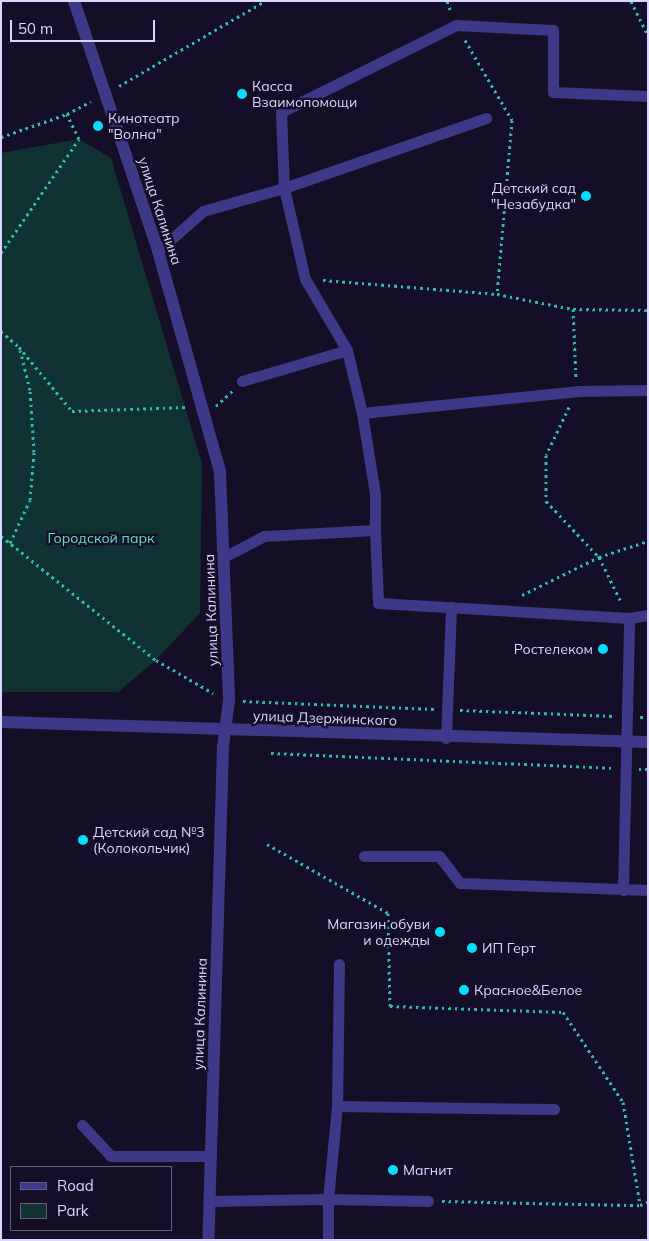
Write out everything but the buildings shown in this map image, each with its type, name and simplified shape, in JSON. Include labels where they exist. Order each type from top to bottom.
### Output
[{"type":"street","name":"улица Калинина","points":[[74,1],[158,251],[220,472],[229,700],[224,728],[211,1200],[208,1240]]},
{"type":"street","name":"улица Дзержинского","points":[[1,722],[224,728],[446,738],[648,742]]},
{"type":"lane","points":[[648,96],[553,92],[554,30],[456,24],[280,112],[284,188],[305,279],[347,350],[362,413],[375,494],[378,603],[629,618],[648,616]]},
{"type":"lane","points":[[158,251],[203,211],[284,188],[486,118]]},
{"type":"lane","points":[[242,381],[347,350]]},
{"type":"lane","points":[[362,413],[577,391],[648,390]]},
{"type":"lane","points":[[224,557],[264,536],[375,530]]},
{"type":"lane","points":[[446,738],[451,607]]},
{"type":"lane","points":[[623,890],[624,741],[629,618]]},
{"type":"lane","points":[[364,856],[439,856],[460,883],[648,890]]},
{"type":"lane","points":[[328,1240],[328,1199],[337,1106],[339,964]]},
{"type":"lane","points":[[337,1106],[554,1109]]},
{"type":"lane","points":[[82,1125],[111,1156],[211,1156]]},
{"type":"lane","points":[[211,1200],[328,1199],[428,1201]]},
{"type":"path","points":[[254,1],[256,6]]},
{"type":"path","points":[[1,137],[66,114],[148,71],[264,1]]},
{"type":"path","points":[[447,1],[456,24],[512,120],[497,294]]},
{"type":"path","points":[[631,1],[648,36]]},
{"type":"path","points":[[1,253],[79,139],[66,114]]},
{"type":"path","points":[[305,279],[497,294],[574,309],[648,310]]},
{"type":"path","points":[[574,309],[577,391],[546,455],[546,501],[599,557],[629,618]]},
{"type":"path","points":[[1,331],[19,347],[72,411],[186,407],[205,417],[242,381]]},
{"type":"path","points":[[10,543],[30,500],[34,452],[30,390],[19,347]]},
{"type":"path","points":[[1,536],[156,660],[229,700],[648,717]]},
{"type":"path","points":[[520,597],[599,557],[648,541]]},
{"type":"path","points":[[271,753],[648,769]]},
{"type":"path","points":[[267,844],[388,913],[390,1006],[563,1012],[623,1102],[640,1206]]},
{"type":"path","points":[[428,1201],[640,1206],[648,1202]]},
{"type":"green space","name":"Городской парк","points":[[79,139],[111,158],[202,464],[200,613],[156,660],[118,692],[1,692],[1,153]]},
{"type":"place","name":"Касса Взаимопомощи","points":[[242,94]]},
{"type":"place","name":"Кинотеатр \"Волна\"","points":[[98,126]]},
{"type":"place","name":"Детский сад \"Незабудка\"","points":[[586,196]]},
{"type":"place","name":"Ростелеком","points":[[603,649]]},
{"type":"place","name":"Детский сад №3 (Колокольчик)","points":[[83,840]]},
{"type":"place","name":"Магазин обуви и одежды","points":[[440,932]]},
{"type":"place","name":"ИП Герт","points":[[472,948]]},
{"type":"place","name":"Красное&Белое","points":[[464,990]]},
{"type":"place","name":"Магнит","points":[[393,1170]]}]
